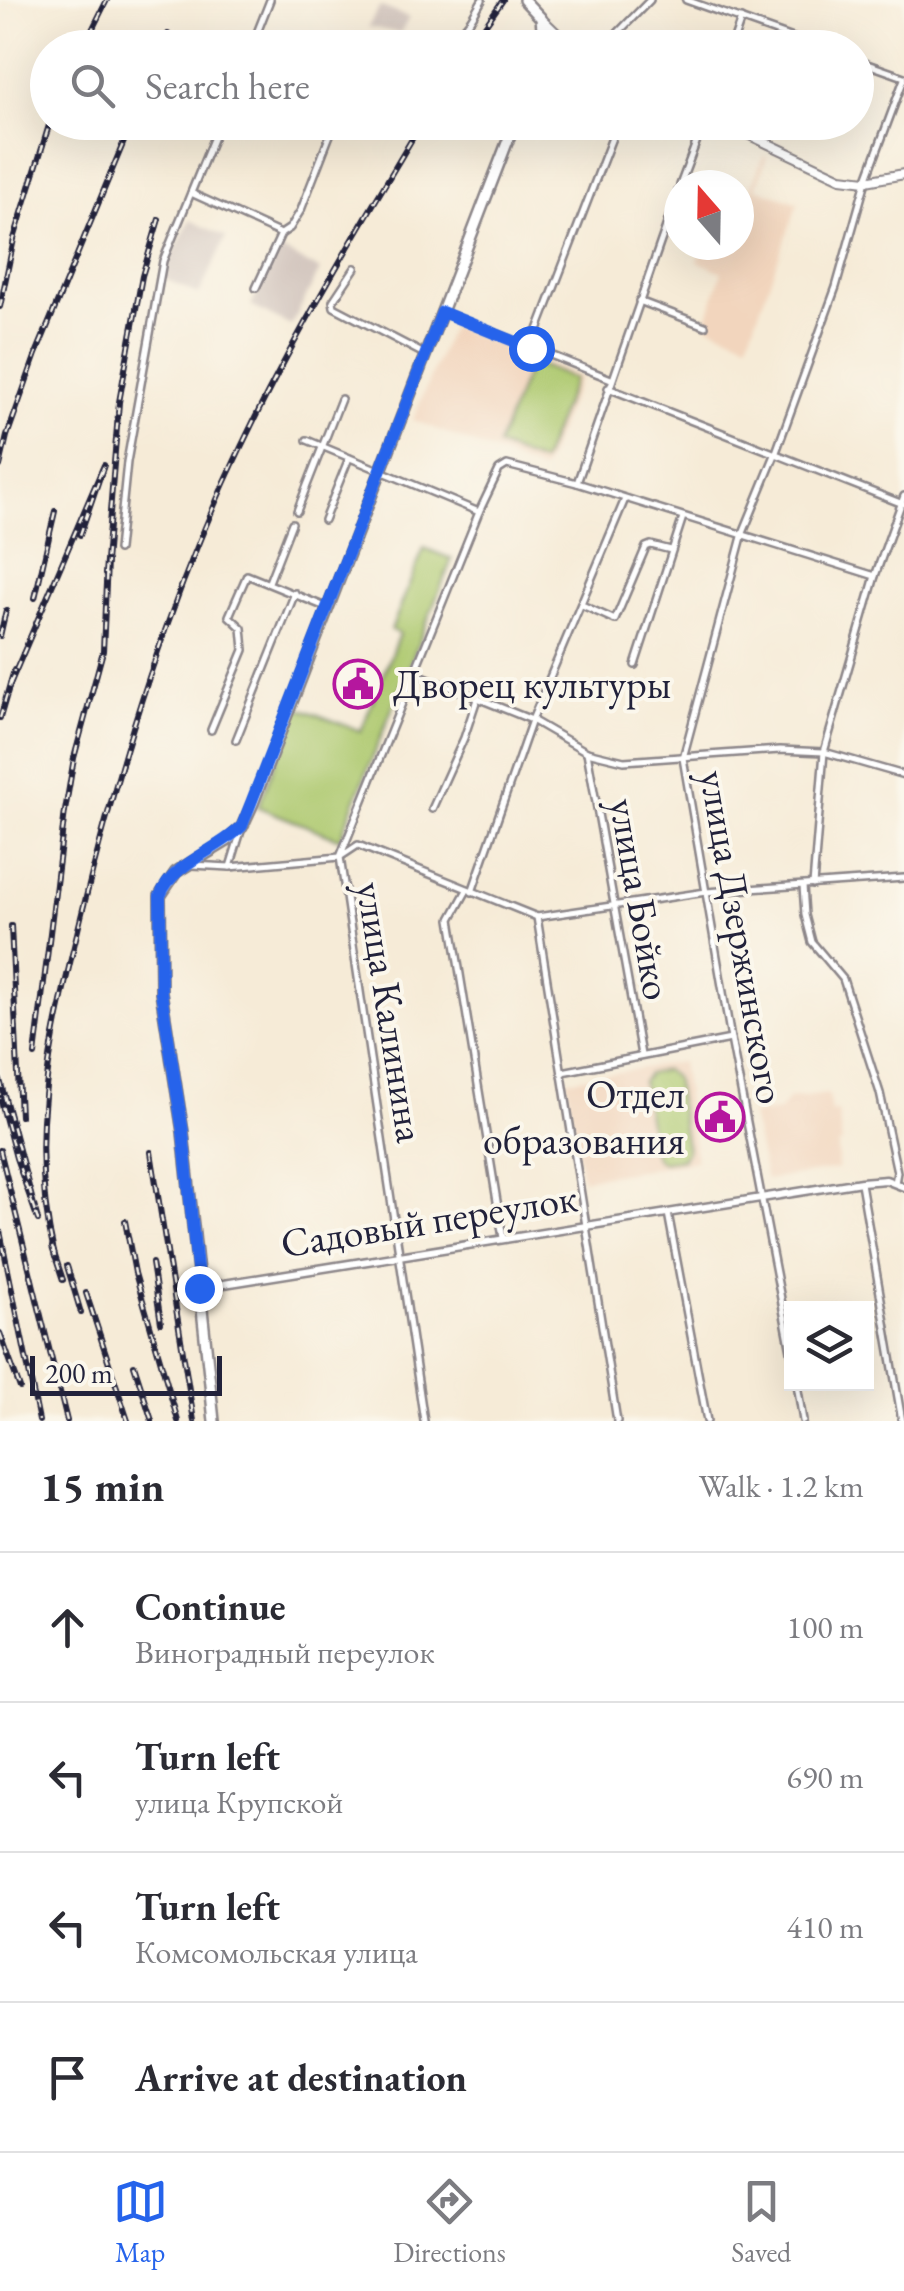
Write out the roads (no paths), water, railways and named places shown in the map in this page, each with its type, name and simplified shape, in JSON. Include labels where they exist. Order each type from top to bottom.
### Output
[{"type":"main road","points":[[527,2],[554,30]]},
{"type":"main road","points":[[542,18],[545,30]]},
{"type":"main road","points":[[214,1421],[183,1132],[161,992],[160,896],[169,879],[227,842],[242,826],[508,140]]},
{"type":"main road","points":[[760,140],[841,178],[866,181],[904,174]]},
{"type":"street","points":[[258,30],[270,0]]},
{"type":"street","points":[[464,30],[482,0]]},
{"type":"street","points":[[620,30],[650,0]]},
{"type":"street","points":[[686,0],[771,30]]},
{"type":"street","points":[[737,30],[740,19]]},
{"type":"street","points":[[874,67],[904,78]]},
{"type":"street","name":"улица Дзержинского","points":[[784,1315],[683,758],[743,533],[836,286],[866,181],[904,78]]},
{"type":"street","points":[[118,550],[127,462],[158,280],[213,140]]},
{"type":"street","points":[[256,288],[281,234],[302,210],[328,140]]},
{"type":"street","points":[[531,348],[611,140]]},
{"type":"street","points":[[686,170],[697,140]]},
{"type":"street","points":[[191,193],[281,234]]},
{"type":"street","points":[[664,231],[577,483],[875,576]]},
{"type":"street","points":[[355,268],[334,307],[426,354]]},
{"type":"street","points":[[639,301],[706,326]]},
{"type":"street","points":[[442,312],[611,379]]},
{"type":"street","points":[[608,388],[903,502],[875,576],[824,752],[813,885]]},
{"type":"street","points":[[297,511],[341,399]]},
{"type":"street","points":[[307,440],[479,512]]},
{"type":"street","points":[[324,520],[349,458]]},
{"type":"street","name":"улица Калинина","points":[[424,1421],[340,857],[499,470],[507,465],[577,483]]},
{"type":"street","points":[[502,1238],[451,920],[470,891],[532,720],[626,500]]},
{"type":"street","points":[[635,665],[682,516]]},
{"type":"street","points":[[269,582],[292,523]]},
{"type":"street","points":[[582,605],[615,620],[646,547],[672,550]]},
{"type":"street","points":[[211,730],[245,644],[242,628],[229,616],[247,576],[328,608]]},
{"type":"street","points":[[236,740],[294,593]]},
{"type":"street","points":[[414,673],[532,720],[587,752],[624,761],[780,750],[824,752],[904,774]]},
{"type":"street","points":[[432,809],[478,696]]},
{"type":"street","name":"улица Бойко","points":[[587,752],[641,1055]]},
{"type":"street","points":[[230,867],[242,826]]},
{"type":"street","points":[[186,865],[230,867],[340,857],[358,845],[537,917],[706,892],[904,878]]},
{"type":"street","points":[[803,886],[812,942],[844,979],[880,1093],[896,1182],[904,1187]]},
{"type":"street","points":[[537,917],[617,1421]]},
{"type":"street","name":"улица Бойко","points":[[561,1072],[731,1039]]},
{"type":"street","points":[[861,1182],[902,1421]]},
{"type":"street","name":"Садовый переулок","points":[[199,1288],[761,1197],[861,1182],[896,1182]]},
{"type":"street","points":[[668,1213],[707,1421]]},
{"type":"street","points":[[798,1391],[802,1421]]},
{"type":"railway","points":[[92,30],[107,0]]},
{"type":"railway","points":[[482,30],[503,0]]},
{"type":"railway","points":[[0,307],[14,239],[44,140]]},
{"type":"railway","points":[[0,466],[36,354],[125,140]]},
{"type":"railway","points":[[55,1257],[42,1168],[46,1084],[71,957],[131,735],[192,560],[261,405],[411,140]]},
{"type":"railway","points":[[105,574],[119,402],[142,276],[159,219]]},
{"type":"railway","points":[[10,684],[104,465],[80,535]]},
{"type":"railway","points":[[35,598],[55,511]]},
{"type":"railway","points":[[35,1055],[65,811],[74,758],[103,651],[107,561]]},
{"type":"railway","points":[[0,636],[6,610]]},
{"type":"railway","points":[[0,718],[14,670]]},
{"type":"railway","points":[[11,926],[20,1116]]},
{"type":"railway","points":[[0,1080],[38,1220],[0,1098]]},
{"type":"railway","points":[[0,1150],[67,1421]]},
{"type":"railway","points":[[151,1152],[194,1421]]},
{"type":"railway","points":[[125,1221],[135,1273],[178,1421]]},
{"type":"railway","points":[[0,1231],[39,1421]]},
{"type":"railway","points":[[52,1247],[63,1280]]},
{"type":"railway","points":[[152,1263],[161,1323]]},
{"type":"railway","points":[[67,1266],[81,1313]]},
{"type":"railway","points":[[86,1293],[128,1421]]},
{"type":"railway","points":[[0,1333],[20,1388]]},
{"type":"railway","points":[[134,1365],[152,1421]]},
{"type":"place","name":"Дворец культуры","points":[[358,684]]},
{"type":"place","name":"Отдел образования","points":[[720,1117]]}]
